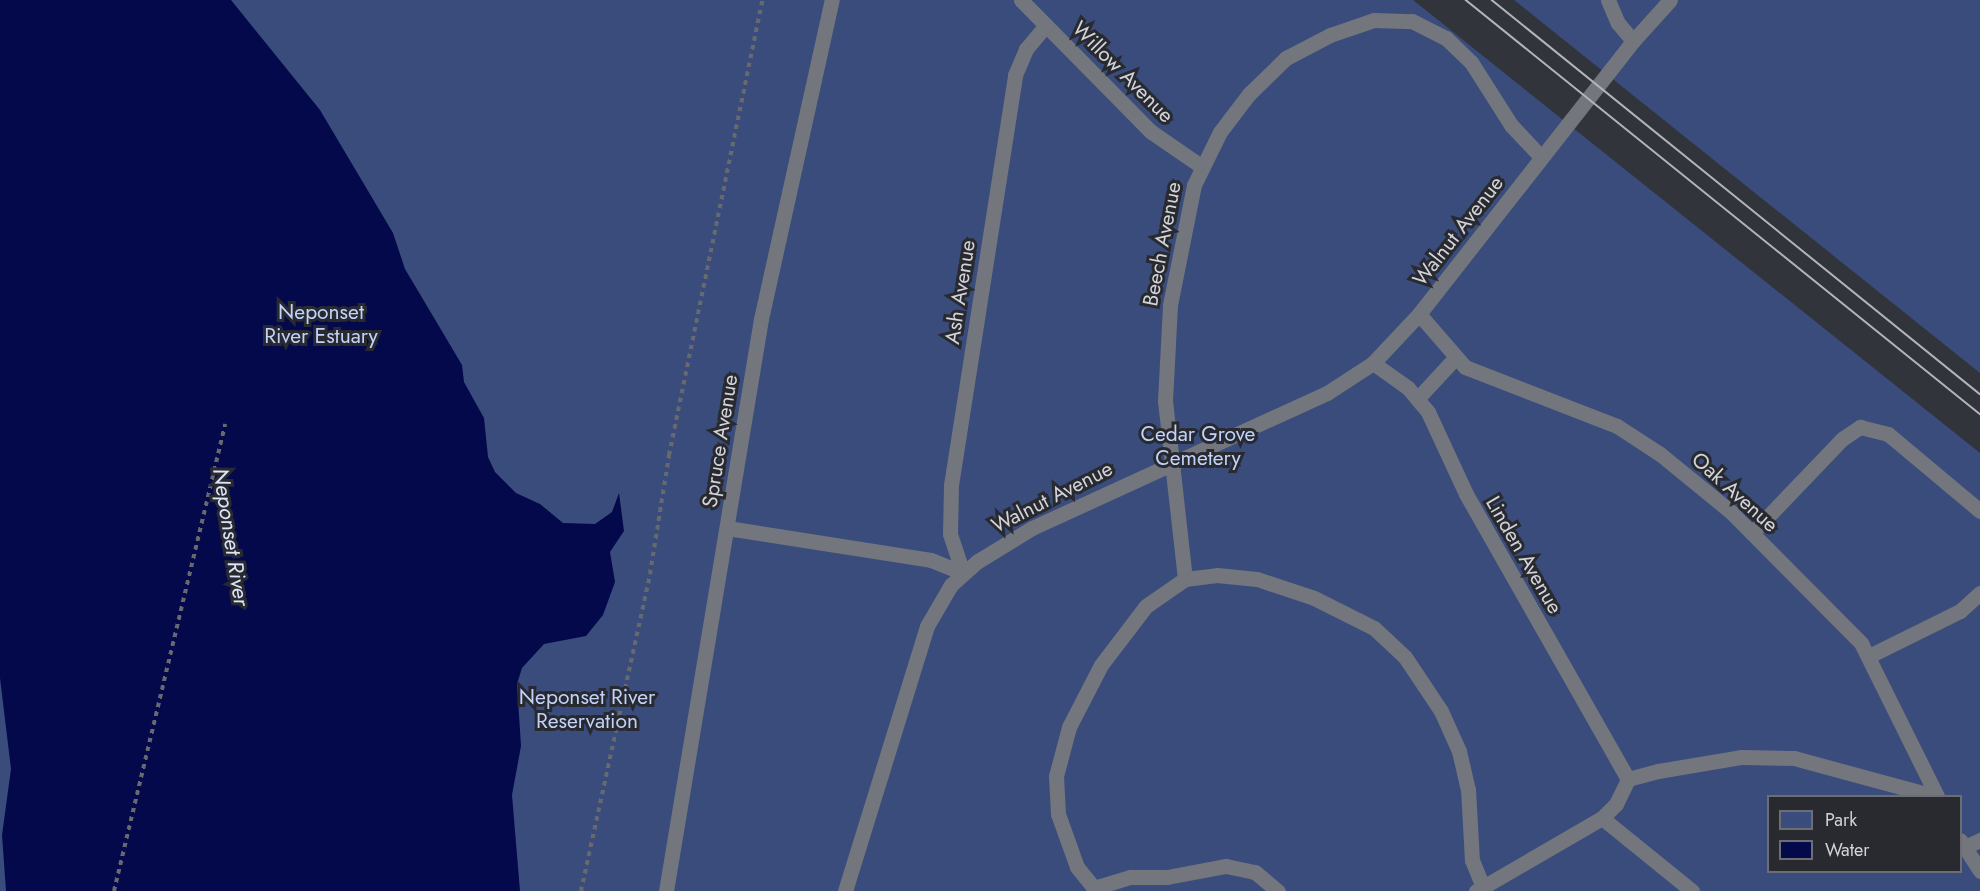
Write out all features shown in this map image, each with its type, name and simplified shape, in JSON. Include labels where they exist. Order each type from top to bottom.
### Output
[{"type":"lane","name":"Spruce Avenue","points":[[666,891],[767,287],[832,0]]},
{"type":"lane","name":"Willow Avenue","points":[[1021,0],[1150,131],[1201,166]]},
{"type":"lane","points":[[1608,0],[1618,23],[1633,41]]},
{"type":"lane","name":"Walnut Avenue","points":[[845,891],[927,626],[941,597],[963,573],[1032,528],[1170,461],[1327,393],[1373,363],[1419,314],[1633,41],[1670,0]]},
{"type":"lane","name":"Beech Avenue","points":[[1185,579],[1165,401],[1167,328],[1186,215],[1201,166],[1248,94],[1286,58],[1353,25],[1395,18],[1428,28],[1459,49],[1519,137],[1541,157]]},
{"type":"lane","name":"Ash Avenue","points":[[963,573],[950,534],[951,485],[1015,75],[1026,49],[1046,25]]},
{"type":"lane","name":"Oak Avenue","points":[[1419,314],[1455,357],[1489,380],[1617,426],[1695,481],[1752,533],[1852,633],[1869,656],[1935,795]]},
{"type":"lane","points":[[1419,398],[1455,357]]},
{"type":"lane","name":"Linden Avenue","points":[[1373,363],[1419,398],[1466,494],[1628,779]]},
{"type":"lane","points":[[1752,533],[1842,439],[1860,427],[1888,434],[1980,511]]},
{"type":"lane","points":[[727,528],[944,563],[963,573]]},
{"type":"lane","points":[[1278,891],[1255,872],[1226,866],[1167,877],[1130,877],[1094,890],[1077,867],[1058,814],[1056,776],[1078,704],[1114,645],[1158,594],[1185,579],[1237,575],[1286,587],[1356,616],[1389,640],[1430,692],[1459,751],[1468,789],[1472,860],[1479,889],[1602,818],[1616,804],[1628,779],[1714,761],[1768,756],[1817,762],[1932,795]]},
{"type":"lane","points":[[1869,656],[1954,614],[1980,593]]},
{"type":"lane","points":[[1602,818],[1692,891]]},
{"type":"lane","points":[[1980,840],[1963,843],[1980,871]]},
{"type":"path","points":[[581,891],[650,574],[669,455],[762,0]]},
{"type":"path","points":[[114,891],[225,424]]},
{"type":"green space","name":"Cedar Grove Cemetery","points":[[0,0],[1413,0],[1980,453],[1980,891],[0,891]]},
{"type":"green space","points":[[1514,0],[1980,0],[1980,373]]},
{"type":"water","name":"Neponset River Estuary","points":[[0,0],[231,0],[320,110],[393,233],[405,269],[462,365],[464,382],[484,418],[488,457],[495,472],[516,493],[540,504],[563,523],[595,524],[612,512],[619,493],[624,531],[610,552],[615,582],[603,615],[586,636],[544,644],[522,668],[517,684],[521,746],[512,795],[520,891],[6,891],[2,835],[11,769],[0,678]]},
{"type":"tram line","points":[[1466,0],[1980,414]]},
{"type":"tram line","points":[[1492,0],[1980,394]]},
{"type":"water label","name":"Neponset River","points":[[231,537]]},
{"type":"park label","name":"Neponset River Reservation","points":[[587,709]]}]
